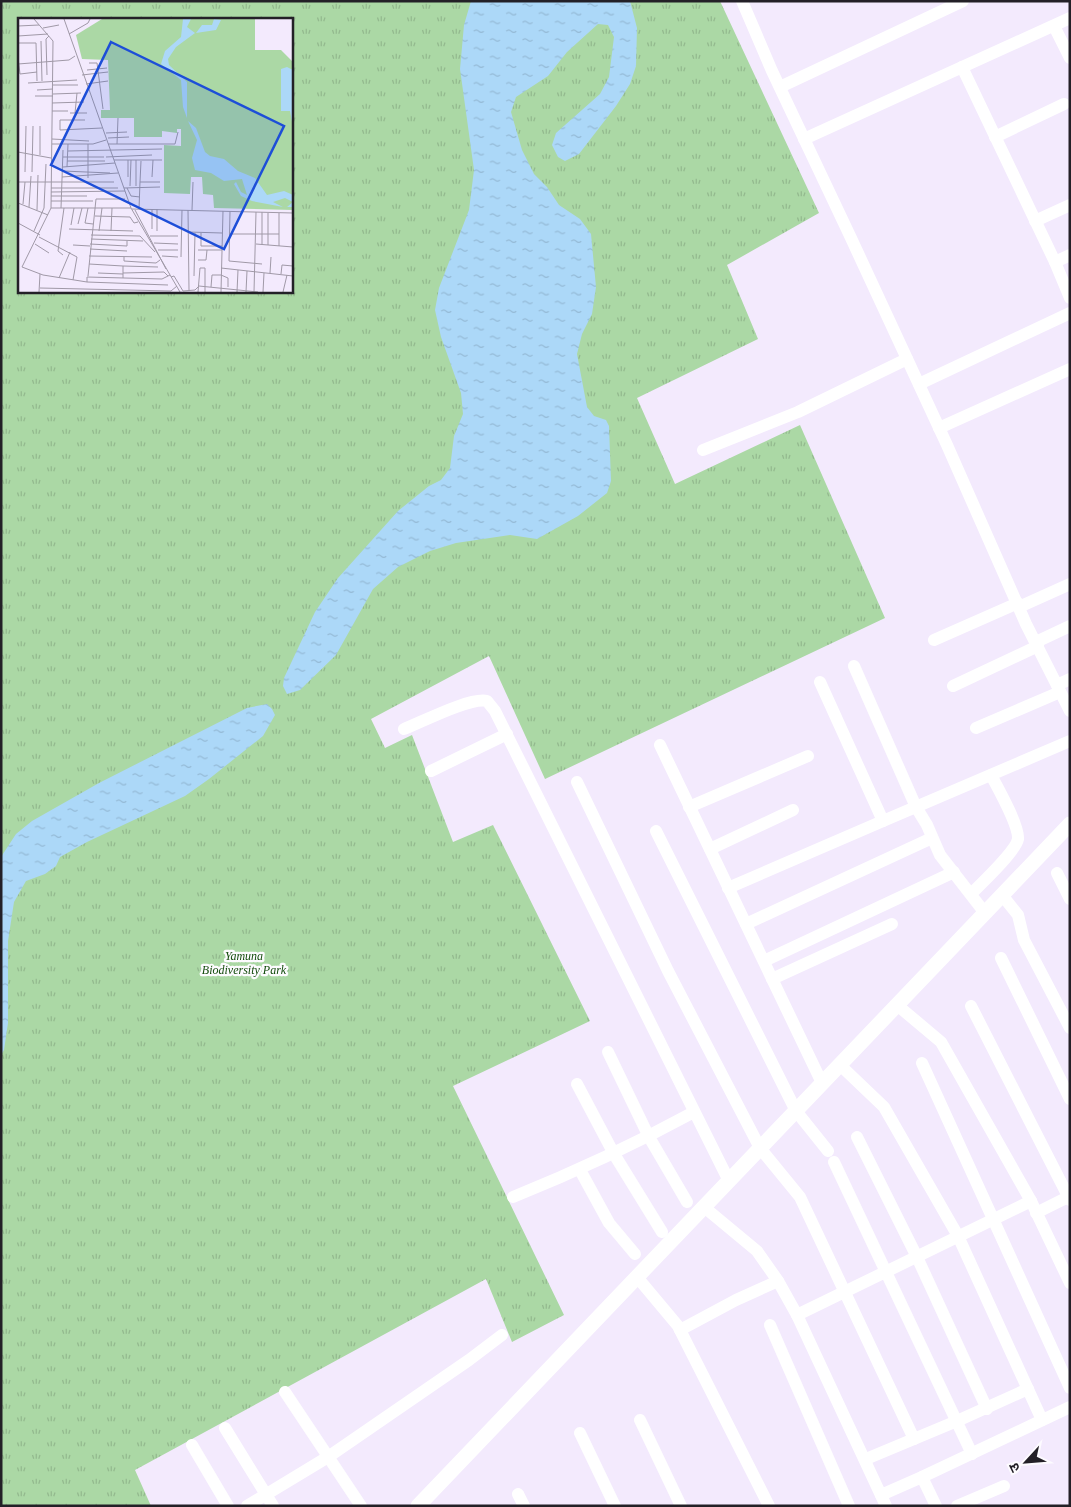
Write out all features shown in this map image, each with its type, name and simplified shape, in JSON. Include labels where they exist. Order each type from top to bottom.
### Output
[{"type":"street","points":[[742,1],[780,87],[1070,712]]},
{"type":"street","points":[[780,87],[943,5],[963,1]]},
{"type":"street","points":[[804,139],[1070,18]]},
{"type":"street","points":[[1054,26],[1070,58]]},
{"type":"street","points":[[962,67],[1055,262],[1070,298]]},
{"type":"street","points":[[995,137],[1064,104]]},
{"type":"street","points":[[1035,221],[1070,205]]},
{"type":"street","points":[[1055,262],[1070,255]]},
{"type":"street","points":[[919,384],[1070,313]]},
{"type":"street","points":[[703,450],[798,412],[907,360]]},
{"type":"street","points":[[939,428],[1070,369]]},
{"type":"street","points":[[934,640],[1070,584]]},
{"type":"street","points":[[953,686],[1070,626]]},
{"type":"street","points":[[854,666],[940,856],[985,912]]},
{"type":"street","points":[[976,728],[1058,688],[1070,679]]},
{"type":"street","points":[[820,682],[883,821]]},
{"type":"street","points":[[404,729],[469,702],[487,701],[496,711],[729,1181]]},
{"type":"street","points":[[431,771],[507,734]]},
{"type":"street","points":[[728,888],[916,806],[1070,742]]},
{"type":"street","points":[[660,745],[822,1083]]},
{"type":"street","points":[[689,807],[808,756]]},
{"type":"street","points":[[971,894],[1008,854],[1018,840],[1018,833],[1013,820],[991,775]]},
{"type":"street","points":[[577,782],[668,971],[760,1148],[798,1195],[914,1439]]},
{"type":"street","points":[[710,849],[793,810]]},
{"type":"street","points":[[418,1506],[1070,824]]},
{"type":"street","points":[[656,831],[796,1111],[831,1156],[972,1454]]},
{"type":"street","points":[[746,924],[932,838]]},
{"type":"street","points":[[764,961],[954,872]]},
{"type":"street","points":[[1057,873],[1070,899]]},
{"type":"street","points":[[1002,895],[1018,915],[1024,940],[1070,1028]]},
{"type":"street","points":[[772,979],[892,924]]},
{"type":"street","points":[[1001,958],[1070,1099]]},
{"type":"street","points":[[897,1005],[939,1040],[1031,1201],[1070,1283]]},
{"type":"street","points":[[971,1006],[1069,1197],[1036,1213]]},
{"type":"street","points":[[608,1052],[649,1136],[687,1202]]},
{"type":"street","points":[[922,1063],[1070,1388]]},
{"type":"street","points":[[840,1065],[882,1105],[958,1236],[1042,1420]]},
{"type":"street","points":[[577,1084],[614,1154],[662,1232]]},
{"type":"street","points":[[513,1198],[614,1154],[694,1112]]},
{"type":"street","points":[[857,1137],[917,1257],[987,1408]]},
{"type":"street","points":[[580,1170],[609,1223],[635,1254]]},
{"type":"street","points":[[797,1315],[1031,1201]]},
{"type":"street","points":[[704,1207],[753,1247],[778,1281],[797,1315],[884,1500],[922,1477],[1070,1407]]},
{"type":"street","points":[[637,1277],[677,1325],[769,1506]]},
{"type":"street","points":[[677,1325],[778,1281]]},
{"type":"street","points":[[770,1325],[849,1506]]},
{"type":"street","points":[[246,1506],[328,1457],[462,1365],[502,1335]]},
{"type":"street","points":[[866,1459],[1028,1390]]},
{"type":"street","points":[[285,1392],[361,1506]]},
{"type":"street","points":[[640,1420],[681,1506]]},
{"type":"street","points":[[225,1428],[273,1506]]},
{"type":"street","points":[[580,1432],[615,1506]]},
{"type":"street","points":[[192,1445],[228,1506]]},
{"type":"street","points":[[922,1477],[936,1506]]},
{"type":"street","points":[[957,1506],[1004,1486]]},
{"type":"street","points":[[518,1494],[524,1506]]},
{"type":"green space","name":"Yamuna Biodiversity Park","points":[[1,1],[720,1],[819,213],[727,265],[758,339],[637,398],[675,484],[800,425],[885,618],[545,779],[489,656],[371,719],[385,748],[412,735],[453,842],[493,825],[590,1021],[453,1086],[564,1315],[512,1342],[486,1279],[135,1470],[151,1506],[1,1506]]},
{"type":"water","points":[[471,1],[630,1],[637,28],[636,66],[630,84],[616,106],[579,154],[565,161],[558,157],[552,145],[556,133],[600,94],[609,77],[614,37],[608,25],[598,24],[567,52],[548,76],[516,97],[511,112],[522,150],[534,174],[547,187],[559,205],[580,219],[591,234],[596,287],[592,314],[582,334],[577,354],[587,407],[594,416],[606,420],[609,426],[611,481],[607,493],[578,516],[537,539],[510,535],[456,543],[430,551],[398,567],[373,589],[336,655],[300,690],[287,694],[283,686],[284,678],[315,612],[338,578],[398,511],[429,486],[441,480],[450,468],[454,436],[463,414],[461,393],[441,337],[435,310],[439,288],[469,210],[474,170],[460,69],[464,25]]},
{"type":"water","points":[[267,704],[275,715],[263,736],[209,779],[185,796],[87,842],[60,857],[56,866],[45,874],[26,881],[14,902],[8,941],[8,1023],[4,1050],[1,1055],[1,857],[16,834],[32,821],[99,783],[247,708]]}]
